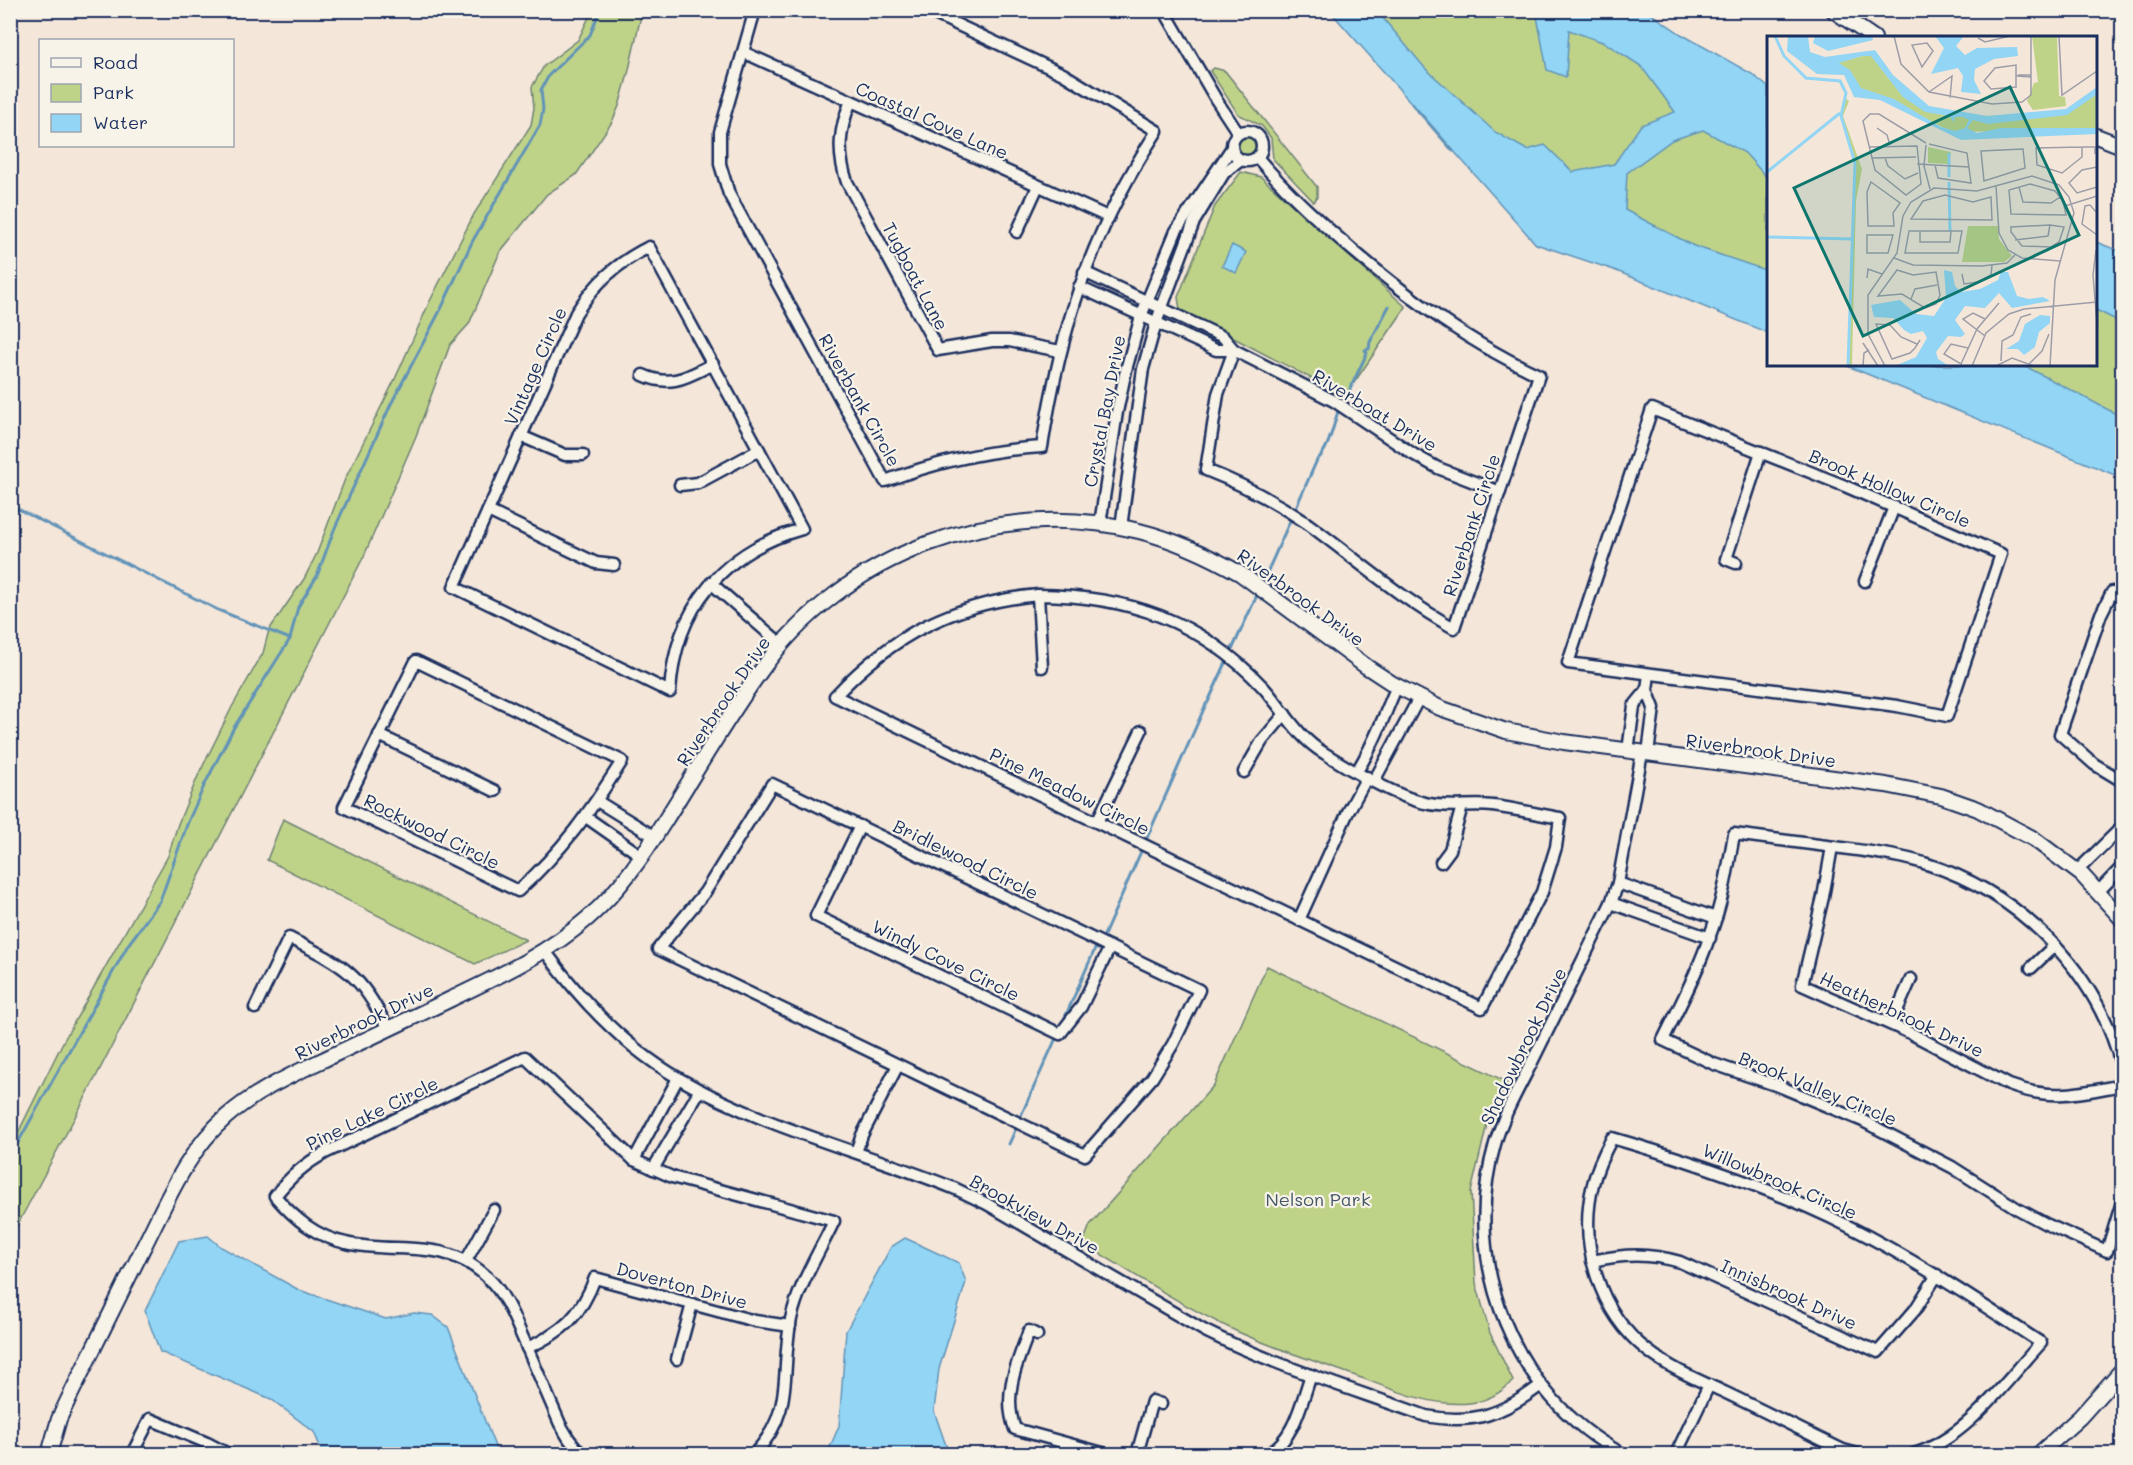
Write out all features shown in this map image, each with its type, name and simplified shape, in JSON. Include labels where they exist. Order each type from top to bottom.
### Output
[{"type":"street","name":"Riverbank Circle","points":[[755,10],[720,132],[720,164],[724,181],[885,481],[951,459],[1001,450],[1042,447],[1060,351],[1084,272],[1126,182],[1157,131],[1063,74],[945,14]]},
{"type":"street","points":[[926,10],[945,14]]},
{"type":"street","points":[[1164,10],[1238,133]]},
{"type":"street","points":[[1833,10],[1871,36]]},
{"type":"street","name":"Coastal Cove Lane","points":[[743,52],[1108,217]]},
{"type":"street","name":"Tugboat Lane","points":[[851,101],[840,136],[842,166],[847,182],[938,350],[992,341],[1009,341],[1060,351]]},
{"type":"street","points":[[1252,131],[1260,138],[1262,147],[1257,157],[1250,161],[1240,160],[1233,154],[1232,140],[1238,133],[1252,131]]},
{"type":"street","points":[[2097,136],[2122,146]]},
{"type":"street","name":"Crystal Bay Drive","points":[[1100,524],[1117,412],[1126,370],[1146,301],[1176,231],[1231,149]]},
{"type":"street","name":"Riverbank Circle","points":[[1234,350],[1218,394],[1206,470],[1252,490],[1279,505],[1405,599],[1454,628],[1539,375],[1464,335],[1403,293],[1297,201],[1257,157]]},
{"type":"street","name":"Crystal Bay Drive","points":[[1121,527],[1143,369],[1156,323],[1194,222],[1224,173],[1240,160]]},
{"type":"street","points":[[1017,231],[1038,186]]},
{"type":"street","name":"Vintage Circle","points":[[649,248],[802,529],[765,542],[745,554],[711,583],[689,615],[681,634],[675,653],[670,692],[454,587],[521,436],[576,313],[587,296],[614,268],[649,248]]},
{"type":"street","points":[[1084,272],[1224,337],[1234,350]]},
{"type":"street","points":[[1079,287],[1216,350],[1234,350]]},
{"type":"street","name":"Riverboat Drive","points":[[1234,350],[1334,401],[1438,468],[1500,492]]},
{"type":"street","points":[[643,375],[656,381],[671,382],[713,364]]},
{"type":"street","name":"Brook Hollow Circle","points":[[1652,409],[1894,507],[2001,554],[1947,716],[1897,706],[1568,663],[1652,409]]},
{"type":"street","points":[[521,436],[565,456],[583,455]]},
{"type":"street","points":[[680,484],[698,483],[759,450]]},
{"type":"street","points":[[1736,563],[1726,560],[1761,452]]},
{"type":"street","points":[[1865,580],[1894,507]]},
{"type":"street","points":[[488,511],[596,563],[614,565]]},
{"type":"street","name":"Riverbrook Drive","points":[[49,1455],[59,1419],[181,1173],[201,1144],[225,1118],[263,1090],[519,966],[570,933],[607,901],[643,857],[746,693],[782,644],[826,601],[851,582],[898,556],[960,533],[1012,523],[1068,521],[1121,527],[1191,548],[1241,574],[1267,591],[1366,667],[1397,686],[1440,708],[1506,731],[1564,742],[1886,785],[1941,796],[1978,809],[2008,823],[2034,839],[2077,872],[2122,919]]},
{"type":"street","points":[[711,583],[782,644]]},
{"type":"street","points":[[2122,597],[2112,592],[2101,614],[2060,734],[2094,764],[2122,781]]},
{"type":"street","points":[[1038,595],[1042,667]]},
{"type":"street","name":"Pine Meadow Circle","points":[[1038,595],[1073,596],[1103,599],[1151,612],[1210,642],[1237,662],[1269,694],[1285,714],[1310,743],[1323,753],[1410,799],[1426,804],[1493,806],[1560,818],[1554,859],[1542,892],[1482,1008],[835,696],[874,658],[920,628],[971,607],[995,601],[1038,595]]},
{"type":"street","name":"Rockwood Circle","points":[[416,661],[622,760],[586,817],[555,856],[518,891],[344,807],[380,735],[416,661]]},
{"type":"street","points":[[1639,752],[1654,708],[1647,690],[1649,674]]},
{"type":"street","points":[[1299,920],[1366,776],[1374,735],[1397,686]]},
{"type":"street","points":[[1639,752],[1634,706],[1647,690]]},
{"type":"street","points":[[1366,776],[1388,756],[1419,698]]},
{"type":"street","points":[[1244,772],[1262,741],[1285,714]]},
{"type":"street","points":[[1097,822],[1141,731]]},
{"type":"street","points":[[380,735],[495,791]]},
{"type":"street","points":[[1372,747],[1388,756]]},
{"type":"street","name":"Shadowbrook Drive","points":[[1623,1455],[1587,1431],[1568,1414],[1541,1385],[1524,1360],[1500,1312],[1489,1270],[1484,1221],[1489,1169],[1503,1121],[1611,903],[1618,883],[1639,752]]},
{"type":"street","name":"Bridlewood Circle","points":[[772,784],[860,826],[1199,990],[1152,1078],[1085,1155],[658,949],[705,892],[772,784]]},
{"type":"street","points":[[597,801],[655,837]]},
{"type":"street","points":[[1441,862],[1450,850],[1462,806]]},
{"type":"street","points":[[604,830],[617,813]]},
{"type":"street","points":[[586,817],[643,857]]},
{"type":"street","name":"Windy Cove Circle","points":[[860,826],[816,916],[1060,1034],[1081,1007],[1110,947]]},
{"type":"street","points":[[2077,872],[2122,827]]},
{"type":"street","name":"Brook Valley Circle","points":[[2122,1068],[2112,1035],[2102,1013],[2087,986],[2055,945],[2011,906],[1974,883],[1949,872],[1899,856],[1734,834],[1710,938],[1663,1040],[1714,1064],[1781,1087],[1863,1121],[1952,1167],[2046,1224],[2107,1251],[2122,1202]]},
{"type":"street","name":"Heatherbrook Drive","points":[[1832,847],[1823,897],[1802,985],[1891,1024],[2026,1092],[2066,1095],[2122,1085]]},
{"type":"street","points":[[2098,892],[2122,867]]},
{"type":"street","points":[[1618,883],[1716,918]]},
{"type":"street","points":[[1611,903],[1710,938]]},
{"type":"street","points":[[255,1008],[289,938],[328,957],[354,976],[373,999],[388,1029]]},
{"type":"street","points":[[2031,968],[2055,945]]},
{"type":"street","name":"Brookview Drive","points":[[545,951],[602,1018],[646,1056],[678,1078],[748,1113],[956,1189],[987,1204],[1205,1331],[1264,1358],[1426,1416],[1458,1420],[1475,1418],[1508,1408],[1541,1385]]},
{"type":"street","points":[[1891,1024],[1911,979]]},
{"type":"street","name":"Pine Lake Circle","points":[[581,1455],[560,1424],[507,1304],[489,1278],[466,1261],[436,1250],[362,1246],[327,1237],[297,1220],[275,1196],[298,1170],[318,1156],[525,1057],[634,1160],[672,1177],[834,1221],[796,1303],[790,1326],[782,1407],[767,1439],[754,1455]]},
{"type":"street","points":[[856,1152],[867,1125],[898,1065]]},
{"type":"street","points":[[634,1160],[678,1078]]},
{"type":"street","points":[[653,1169],[700,1090]]},
{"type":"street","points":[[648,1137],[666,1148]]},
{"type":"street","name":"Willowbrook Circle","points":[[1858,1455],[1843,1450],[1663,1362],[1632,1336],[1602,1292],[1592,1261],[1588,1222],[1589,1203],[1599,1163],[1612,1138],[1697,1163],[1773,1192],[1848,1226],[1937,1275],[2041,1343],[1969,1422],[1942,1443],[1914,1455]]},
{"type":"street","points":[[466,1261],[494,1210]]},
{"type":"street","name":"Innisbrook Drive","points":[[1592,1261],[1631,1254],[1663,1257],[1680,1262],[1878,1352],[1915,1310],[1937,1275]]},
{"type":"street","name":"Doverton Drive","points":[[527,1348],[548,1339],[572,1320],[585,1301],[595,1278],[755,1322],[790,1326]]},
{"type":"street","points":[[677,1359],[692,1304]]},
{"type":"street","points":[[1037,1335],[1029,1331],[1014,1372],[1010,1398],[1016,1429],[1106,1455]]},
{"type":"street","points":[[2039,1455],[2080,1416],[2122,1370]]},
{"type":"street","points":[[1268,1455],[1290,1434],[1311,1375]]},
{"type":"street","points":[[1676,1455],[1709,1385]]},
{"type":"street","points":[[1137,1455],[1152,1401],[1161,1404]]},
{"type":"street","points":[[132,1455],[150,1419],[207,1443],[228,1455]]},
{"type":"green space","points":[[592,11],[642,11],[628,74],[612,122],[576,175],[547,194],[500,252],[469,324],[450,345],[416,436],[364,556],[82,1104],[11,1237],[11,1147],[63,1042],[168,856],[178,824],[198,776],[232,707],[263,653],[269,630],[304,579],[317,553],[345,479],[474,214],[531,125],[534,108],[532,87],[544,66],[578,40]]},
{"type":"green space","points":[[1375,11],[1573,11],[1767,151],[1767,282],[1635,235],[1487,144]]},
{"type":"green space","points":[[1214,68],[1225,71],[1317,187],[1317,197],[1314,202],[1273,159],[1271,138],[1262,126],[1238,114],[1210,71]]},
{"type":"green space","points":[[1248,133],[1257,137],[1261,146],[1257,155],[1248,159],[1239,155],[1235,146],[1239,137]]},
{"type":"green space","points":[[1241,172],[1261,177],[1406,307],[1345,396],[1180,310],[1178,297],[1215,206]]},
{"type":"green space","points":[[2097,295],[2122,304],[2122,430],[1981,366],[2097,366]]},
{"type":"green space","points":[[283,819],[526,940],[475,964],[267,860]]},
{"type":"green space","name":"Nelson Park","points":[[1267,966],[1507,1082],[1487,1124],[1471,1192],[1476,1283],[1490,1333],[1513,1381],[1493,1396],[1470,1403],[1455,1404],[1426,1400],[1281,1349],[1236,1331],[1197,1311],[1083,1243],[1090,1225],[1214,1085]]},
{"type":"water","points":[[1330,11],[1377,11],[1425,68],[1495,132],[1527,150],[1545,145],[1573,172],[1614,164],[1641,125],[1675,112],[1641,66],[1605,43],[1569,30],[1566,77],[1547,70],[1536,11],[1647,11],[1681,34],[1752,74],[1767,86],[1767,178],[1745,153],[1703,130],[1672,140],[1627,173],[1625,210],[1694,246],[1767,271],[1767,333],[1614,270],[1536,244]]},
{"type":"water","points":[[2097,242],[2122,252],[2122,323],[2097,310]]},
{"type":"water","points":[[1232,245],[1246,252],[1236,273],[1222,266]]},
{"type":"water","points":[[1847,366],[2025,366],[2122,417],[2122,478]]},
{"type":"water","points":[[208,1236],[221,1247],[299,1290],[386,1319],[414,1313],[432,1315],[448,1327],[498,1454],[323,1454],[314,1432],[271,1399],[160,1352],[145,1311],[179,1241]]},
{"type":"water","points":[[905,1238],[959,1263],[966,1282],[939,1369],[934,1411],[949,1454],[827,1454],[839,1426],[846,1331],[891,1247]]},
{"type":"waterway","points":[[10,1157],[128,945],[160,901],[188,822],[204,786],[233,729],[290,639],[298,607],[317,576],[334,530],[391,404],[442,307],[472,242],[540,125],[543,109],[541,90],[549,75],[590,35],[600,10]]},
{"type":"waterway","points":[[1412,104],[1453,151]]},
{"type":"waterway","points":[[1262,584],[1317,460],[1328,442],[1340,405],[1343,404],[1367,353],[1365,350],[1369,349],[1370,342],[1389,306]]},
{"type":"waterway","points":[[10,505],[218,610],[290,639]]},
{"type":"waterway","points":[[1062,1024],[1258,593]]},
{"type":"waterway","points":[[1019,1120],[1057,1036]]},
{"type":"waterway","points":[[1009,1144],[1017,1126]]}]
